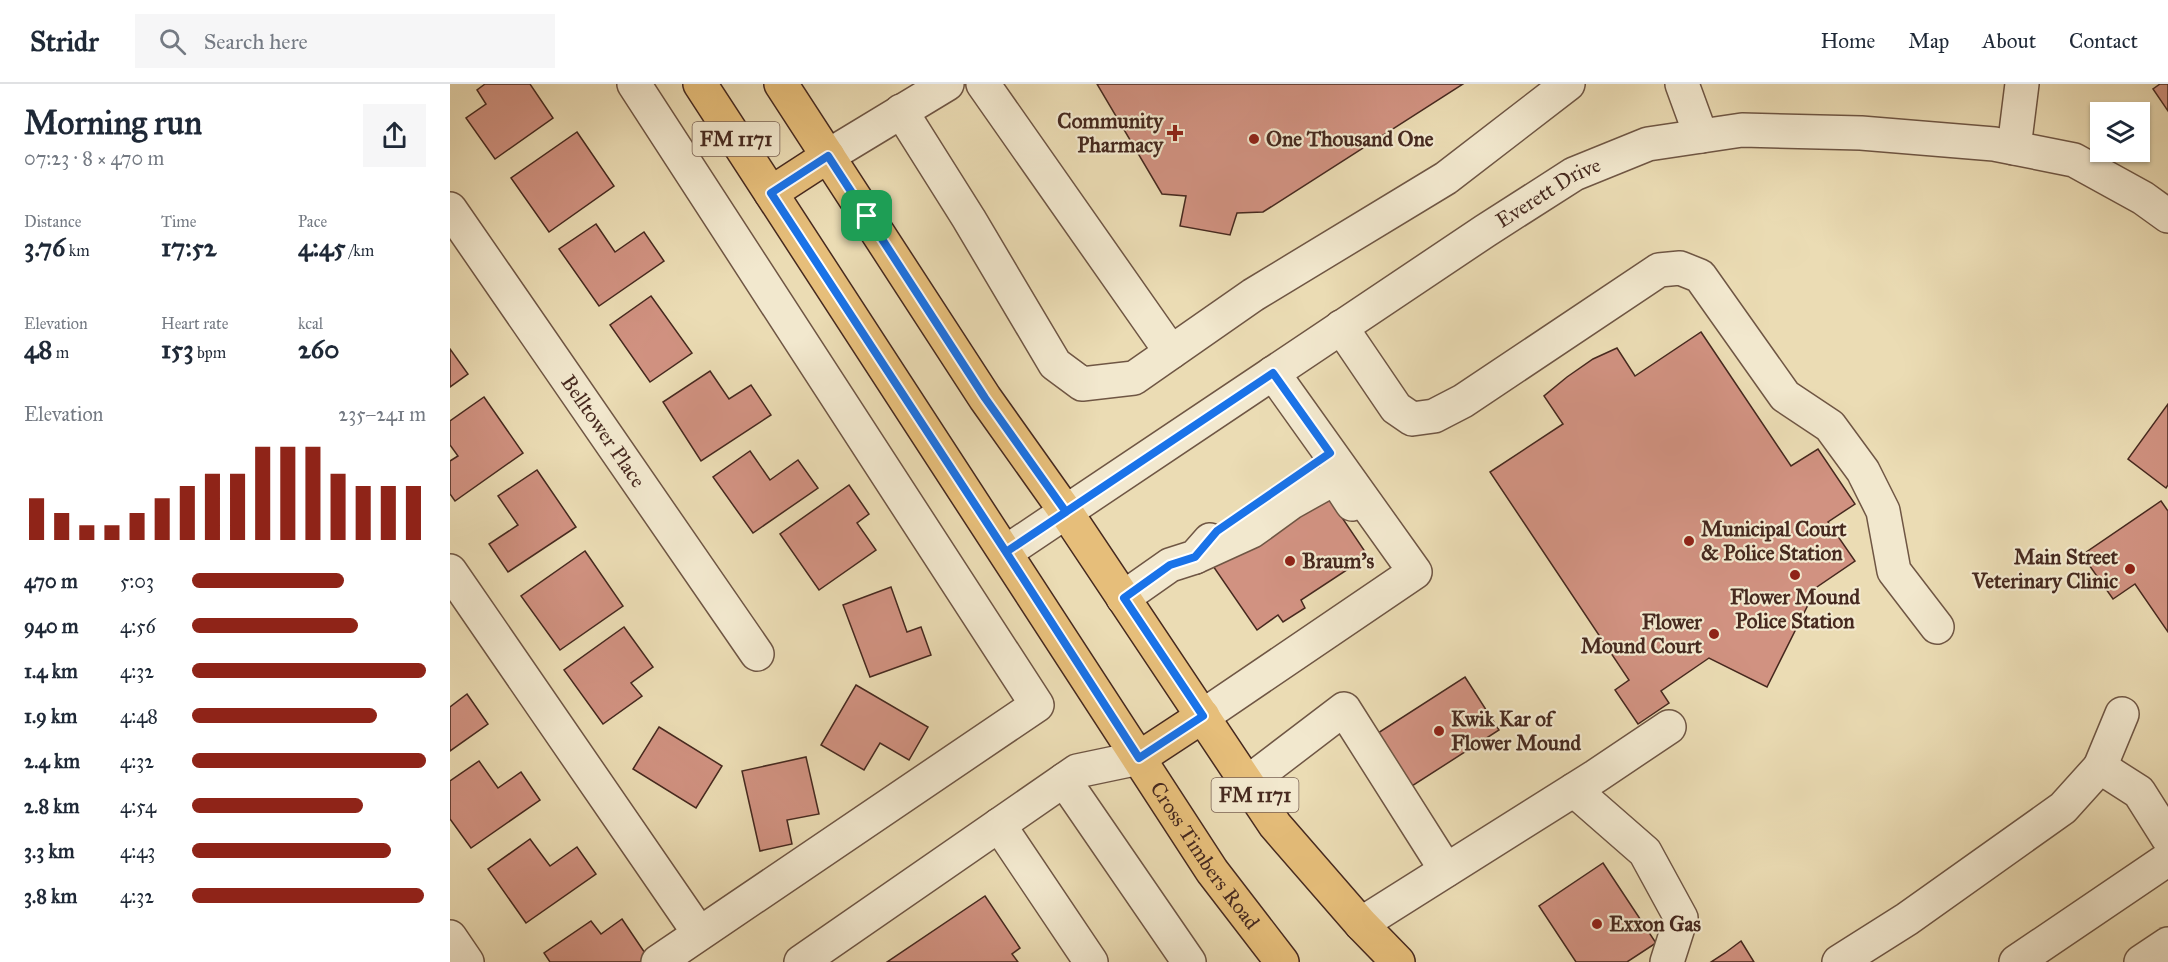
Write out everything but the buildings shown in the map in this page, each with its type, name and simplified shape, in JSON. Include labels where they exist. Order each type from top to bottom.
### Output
[{"type":"main road","name":"Cross Timbers Road","points":[[700,84],[1212,871],[1282,962]]},
{"type":"main road","name":"FM 1171","points":[[781,84],[985,398],[1066,512],[1275,825],[1361,924],[1398,962]]},
{"type":"main road","points":[[771,193],[828,156]]},
{"type":"main road","points":[[1139,758],[1203,716]]},
{"type":"street","points":[[634,84],[1037,705],[658,962]]},
{"type":"street","points":[[828,156],[947,84]]},
{"type":"street","points":[[983,84],[1171,352]]},
{"type":"street","points":[[901,111],[969,219],[1055,364],[1082,384],[1134,378],[1253,295],[1446,178],[1568,84]]},
{"type":"street","points":[[1682,84],[1701,136]]},
{"type":"street","points":[[2014,148],[2022,84]]},
{"type":"street","name":"Everett Drive","points":[[1006,552],[1574,174],[1648,144],[1742,130],[1861,133],[1994,144],[2074,160],[2143,198],[2168,216]]},
{"type":"street","name":"Belltower Place","points":[[450,209],[757,654]]},
{"type":"street","points":[[1341,327],[1396,408],[1412,420],[1434,416],[1463,401],[1659,270],[1680,268],[1700,276],[1785,396],[1830,426],[1863,471],[1883,511],[1894,571],[1937,627]]},
{"type":"street","points":[[1203,716],[1415,572],[1273,373]]},
{"type":"street","points":[[1195,557],[1217,531],[1330,453]]},
{"type":"street","points":[[1124,598],[1170,565],[1195,557],[1252,531],[1292,502],[1335,478],[1402,581]]},
{"type":"street","points":[[450,571],[699,933]]},
{"type":"street","points":[[1247,783],[1344,709],[1446,870]]},
{"type":"street","points":[[1839,962],[1907,919],[2063,808],[2100,767],[2122,714]]},
{"type":"street","points":[[1361,924],[1669,727]]},
{"type":"street","points":[[801,962],[1077,771],[1139,758]]},
{"type":"street","points":[[2100,767],[2139,792],[2168,838]]},
{"type":"street","points":[[1064,780],[1189,962]]},
{"type":"street","points":[[1575,789],[1645,852],[1681,918],[1667,962]]},
{"type":"street","points":[[999,825],[1091,962]]},
{"type":"street","points":[[2016,962],[2168,859]]},
{"type":"street","points":[[450,937],[467,962]]},
{"type":"street","points":[[2141,962],[2168,944]]},
{"type":"place","name":"Community Pharmacy","points":[[1175,133]]},
{"type":"place","name":"One Thousand One","points":[[1254,139]]},
{"type":"place","name":"Municipal Court & Police Station","points":[[1689,541]]},
{"type":"place","name":"Braum's","points":[[1290,561]]},
{"type":"place","name":"Main Street Veterinary Clinic","points":[[2130,569]]},
{"type":"place","name":"Flower Mound Police Station","points":[[1795,575]]},
{"type":"place","name":"Flower Mound Court","points":[[1714,634]]},
{"type":"place","name":"Kwik Kar of Flower Mound","points":[[1439,731]]},
{"type":"place","name":"Exxon Gas","points":[[1597,924]]},
{"type":"route","points":[[867,216],[828,156],[771,193],[1006,552],[1273,373],[1330,453],[1217,531],[1195,557],[1170,565],[1124,598],[1203,716],[1139,758],[1006,552],[1066,512],[985,398],[867,216]]}]
